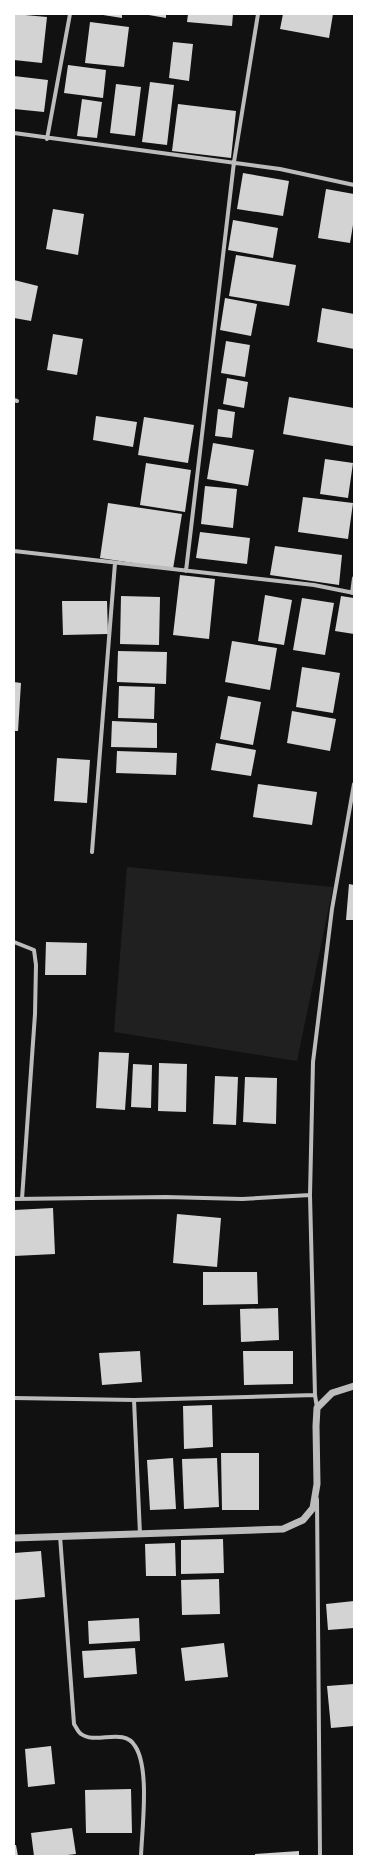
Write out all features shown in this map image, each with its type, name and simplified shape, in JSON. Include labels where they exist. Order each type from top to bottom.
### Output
[{"type":"street","points":[[47,139],[70,14]]},
{"type":"street","points":[[186,571],[234,162],[258,14]]},
{"type":"street","points":[[14,133],[47,139],[125,147],[280,169],[354,185]]},
{"type":"street","points":[[14,551],[314,585],[353,593],[354,578]]},
{"type":"street","points":[[92,852],[115,563]]},
{"type":"street","points":[[320,1856],[317,1408],[314,1395],[310,1195],[313,1062],[332,909],[354,784]]},
{"type":"street","points":[[14,942],[34,950],[36,965],[35,1014],[22,1199]]},
{"type":"street","points":[[14,1199],[166,1197],[242,1199],[310,1195]]},
{"type":"street","points":[[317,1408],[332,1393],[354,1386]]},
{"type":"street","points":[[14,1398],[134,1400],[314,1395]]},
{"type":"street","points":[[134,1400],[140,1534]]},
{"type":"street","points":[[14,1538],[283,1529],[303,1520],[313,1508],[317,1484]]},
{"type":"street","points":[[60,1536],[74,1724],[80,1734],[89,1738],[126,1738],[135,1744],[141,1757],[143,1779],[141,1856]]},
{"type":"shaded area","points":[[127,867],[333,887],[297,1061],[114,1032]]},
{"type":"building","points":[[14,14],[47,17],[42,63],[14,60]]},
{"type":"building","points":[[97,14],[122,14],[122,18]]},
{"type":"building","points":[[143,14],[166,14],[166,18]]},
{"type":"building","points":[[188,14],[233,14],[232,26],[187,22]]},
{"type":"building","points":[[283,14],[333,14],[329,38],[280,29]]},
{"type":"building","points":[[90,22],[129,27],[124,67],[85,63]]},
{"type":"building","points":[[173,42],[193,44],[189,81],[169,78]]},
{"type":"building","points":[[68,65],[106,70],[103,98],[64,93]]},
{"type":"building","points":[[14,76],[48,80],[44,112],[14,109]]},
{"type":"building","points":[[150,82],[174,85],[167,145],[142,142]]},
{"type":"building","points":[[116,84],[141,87],[135,136],[110,133]]},
{"type":"building","points":[[82,99],[102,102],[97,138],[77,136]]},
{"type":"building","points":[[178,104],[236,111],[231,158],[172,151]]},
{"type":"building","points":[[243,173],[289,181],[283,216],[237,209]]},
{"type":"building","points":[[326,189],[354,194],[354,219],[350,243],[318,238]]},
{"type":"building","points":[[53,209],[84,214],[78,255],[46,249]]},
{"type":"building","points":[[233,220],[278,228],[273,258],[228,250]]},
{"type":"building","points":[[236,255],[296,265],[289,306],[229,296]]},
{"type":"building","points":[[14,280],[38,286],[31,321],[14,318]]},
{"type":"building","points":[[225,298],[257,304],[251,336],[220,330]]},
{"type":"building","points":[[322,308],[354,314],[354,349],[317,342]]},
{"type":"building","points":[[53,334],[83,339],[77,375],[47,370]]},
{"type":"building","points":[[226,341],[250,345],[245,377],[221,373]]},
{"type":"building","points":[[227,378],[248,382],[244,408],[223,404]]},
{"type":"building","points":[[289,397],[354,408],[353,446],[283,434]]},
{"type":"building","points":[[218,409],[235,412],[232,438],[215,436]]},
{"type":"building","points":[[96,416],[137,422],[133,447],[93,440]]},
{"type":"building","points":[[144,417],[194,425],[188,463],[138,455]]},
{"type":"building","points":[[213,443],[254,450],[248,486],[207,479]]},
{"type":"building","points":[[325,459],[353,463],[348,498],[320,494]]},
{"type":"building","points":[[146,463],[191,470],[185,512],[140,505]]},
{"type":"building","points":[[205,486],[237,489],[233,528],[201,524]]},
{"type":"building","points":[[303,497],[353,503],[348,539],[298,532]]},
{"type":"building","points":[[108,503],[182,514],[173,569],[100,558]]},
{"type":"building","points":[[200,532],[250,538],[247,564],[196,558]]},
{"type":"building","points":[[275,546],[342,555],[339,585],[270,575]]},
{"type":"building","points":[[180,575],[215,579],[209,639],[173,635]]},
{"type":"building","points":[[265,595],[292,600],[284,645],[258,641]]},
{"type":"building","points":[[121,596],[160,597],[159,645],[120,644]]},
{"type":"building","points":[[341,596],[354,598],[354,634],[335,631]]},
{"type":"building","points":[[302,598],[334,603],[325,655],[293,650]]},
{"type":"building","points":[[62,601],[107,601],[108,634],[63,635]]},
{"type":"building","points":[[232,641],[277,648],[270,690],[225,682]]},
{"type":"building","points":[[118,651],[167,652],[166,684],[117,682]]},
{"type":"building","points":[[302,667],[340,673],[333,713],[296,707]]},
{"type":"building","points":[[14,682],[21,683],[18,731],[14,731]]},
{"type":"building","points":[[119,686],[155,687],[154,719],[118,718]]},
{"type":"building","points":[[228,696],[261,702],[253,745],[220,739]]},
{"type":"building","points":[[292,711],[336,719],[330,751],[287,743]]},
{"type":"building","points":[[112,721],[157,723],[157,748],[111,747]]},
{"type":"building","points":[[216,743],[256,750],[251,776],[211,770]]},
{"type":"building","points":[[117,751],[177,753],[176,775],[116,773]]},
{"type":"building","points":[[57,758],[90,760],[87,803],[54,801]]},
{"type":"building","points":[[258,784],[317,792],[312,825],[253,817]]},
{"type":"building","points":[[349,884],[354,885],[354,920],[346,920]]},
{"type":"building","points":[[46,942],[87,943],[86,975],[45,975]]},
{"type":"building","points":[[99,1052],[129,1053],[125,1110],[96,1108]]},
{"type":"building","points":[[159,1063],[187,1064],[186,1112],[158,1111]]},
{"type":"building","points":[[133,1064],[152,1065],[151,1108],[131,1107]]},
{"type":"building","points":[[215,1076],[238,1077],[236,1125],[213,1124]]},
{"type":"building","points":[[245,1077],[277,1078],[276,1124],[243,1122]]},
{"type":"building","points":[[53,1208],[55,1254],[14,1256],[14,1210]]},
{"type":"building","points":[[177,1214],[221,1218],[217,1267],[173,1263]]},
{"type":"building","points":[[203,1272],[257,1272],[258,1304],[203,1305]]},
{"type":"building","points":[[278,1308],[279,1340],[241,1342],[240,1309]]},
{"type":"building","points":[[140,1351],[142,1382],[102,1385],[99,1353]]},
{"type":"building","points":[[243,1351],[293,1351],[293,1384],[244,1385]]},
{"type":"building","points":[[212,1405],[213,1447],[184,1449],[183,1406]]},
{"type":"building","points":[[221,1453],[259,1453],[259,1510],[222,1510]]},
{"type":"building","points":[[173,1458],[176,1509],[150,1510],[147,1460]]},
{"type":"building","points":[[217,1458],[219,1507],[184,1509],[182,1459]]},
{"type":"building","points":[[223,1539],[224,1573],[181,1574],[181,1540]]},
{"type":"building","points":[[175,1543],[176,1576],[146,1576],[145,1544]]},
{"type":"building","points":[[41,1551],[45,1597],[14,1600],[14,1553]]},
{"type":"building","points":[[219,1579],[220,1614],[182,1615],[181,1580]]},
{"type":"building","points":[[354,1601],[354,1628],[328,1630],[326,1604]]},
{"type":"building","points":[[139,1618],[140,1641],[89,1644],[88,1621]]},
{"type":"building","points":[[224,1643],[228,1677],[185,1681],[181,1648]]},
{"type":"building","points":[[135,1648],[137,1674],[84,1678],[82,1651]]},
{"type":"building","points":[[354,1684],[354,1726],[331,1728],[327,1686]]},
{"type":"building","points":[[51,1746],[55,1784],[28,1787],[25,1749]]},
{"type":"building","points":[[131,1789],[132,1833],[86,1833],[85,1790]]},
{"type":"building","points":[[72,1828],[76,1854],[34,1856],[31,1833]]},
{"type":"building","points":[[14,1845],[16,1845],[18,1856],[14,1856]]},
{"type":"building","points":[[299,1851],[299,1856],[255,1856],[255,1854]]}]
